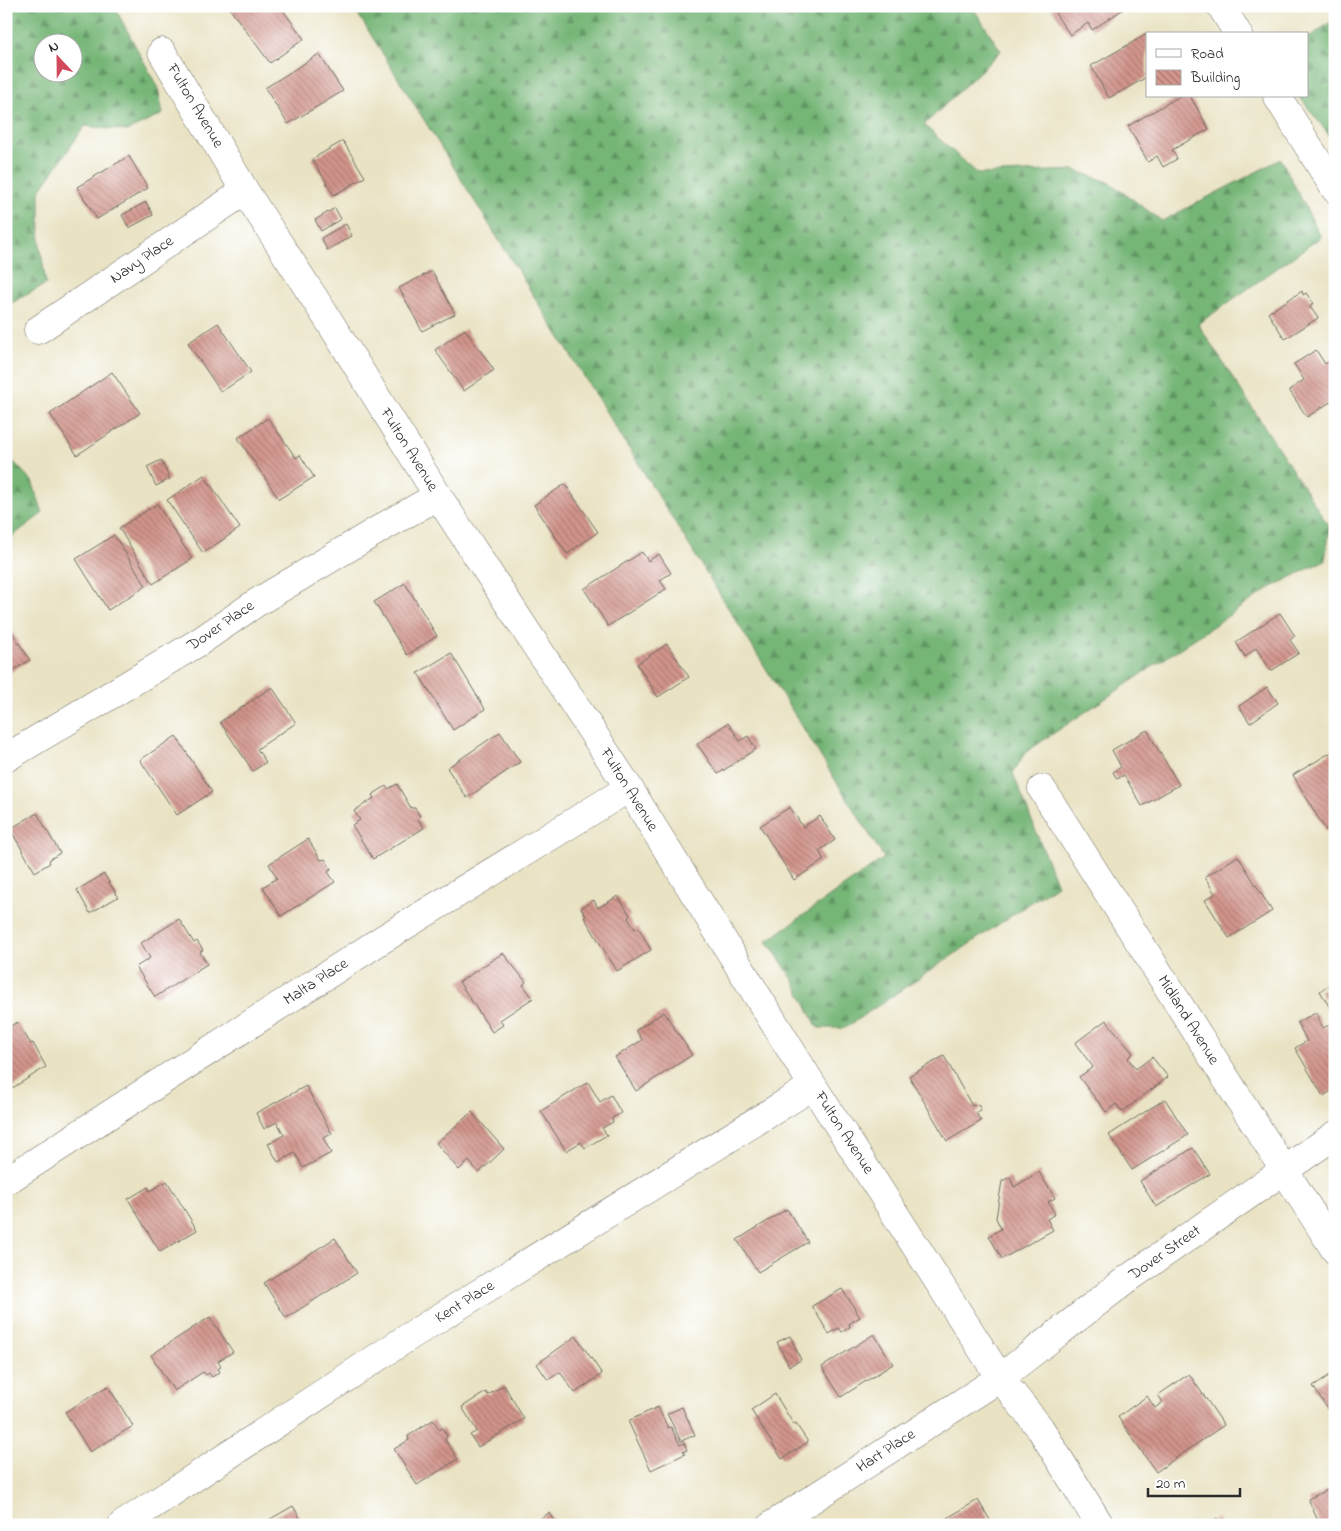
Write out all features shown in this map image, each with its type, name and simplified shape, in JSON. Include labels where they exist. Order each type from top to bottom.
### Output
[{"type":"street","points":[[1221,6],[1237,32]]},
{"type":"street","name":"Fulton Avenue","points":[[162,52],[245,191],[331,324],[438,496],[629,788],[813,1086],[1000,1378],[1040,1428],[1100,1525]]},
{"type":"street","points":[[1278,98],[1335,189]]},
{"type":"street","name":"Navy Place","points":[[38,330],[245,191]]},
{"type":"street","name":"Dover Place","points":[[6,758],[198,642],[256,603],[438,496]]},
{"type":"street","name":"Malta Place","points":[[6,1181],[383,939],[629,788]]},
{"type":"street","name":"Midland Avenue","points":[[1042,789],[1335,1250]]},
{"type":"street","name":"Kent Place","points":[[122,1525],[410,1336],[813,1086]]},
{"type":"street","name":"Dover Street","points":[[1000,1378],[1126,1280],[1283,1169],[1335,1135]]},
{"type":"street","name":"Hart Place","points":[[772,1525],[1000,1378]]},
{"type":"green space","points":[[9,6],[114,6],[158,88],[163,114],[127,131],[85,126],[40,190],[40,245],[46,284],[6,306],[6,11]]},
{"type":"green space","points":[[353,6],[972,6],[1001,51],[924,125],[978,174],[1074,170],[1109,182],[1162,221],[1281,159],[1321,237],[1198,324],[1330,528],[1325,560],[1268,589],[1026,752],[1013,773],[1057,885],[845,1028],[818,1028],[793,979],[767,941],[884,858]]},
{"type":"green space","points":[[1335,19],[1335,143],[1301,98],[1308,98],[1308,38]]},
{"type":"green space","points":[[6,454],[32,481],[43,513],[6,541]]},
{"type":"building","points":[[234,6],[280,6],[304,39],[270,63],[230,9]]},
{"type":"building","points":[[1056,6],[1128,6],[1092,30],[1088,23],[1070,35],[1052,9]]},
{"type":"building","points":[[1146,35],[1146,78],[1109,98],[1091,66]]},
{"type":"building","points":[[319,54],[343,91],[288,124],[265,88]]},
{"type":"building","points":[[1177,98],[1191,98],[1209,129],[1172,150],[1177,159],[1163,167],[1157,156],[1148,162],[1128,126]]},
{"type":"building","points":[[343,141],[365,177],[334,195],[312,159]]},
{"type":"building","points":[[129,156],[148,188],[97,219],[77,187]]},
{"type":"building","points":[[146,202],[153,215],[129,228],[122,215]]},
{"type":"building","points":[[335,208],[341,219],[321,231],[315,220]]},
{"type":"building","points":[[346,224],[352,236],[327,250],[321,238]]},
{"type":"building","points":[[432,271],[455,314],[422,331],[399,288]]},
{"type":"building","points":[[1302,291],[1303,295],[1306,293],[1313,303],[1310,307],[1318,318],[1285,339],[1268,313]]},
{"type":"building","points":[[218,323],[251,372],[221,392],[188,343]]},
{"type":"building","points":[[465,329],[494,370],[464,391],[435,350]]},
{"type":"building","points":[[1316,350],[1325,364],[1335,357],[1335,399],[1307,417],[1289,390],[1304,380],[1294,364]]},
{"type":"building","points":[[112,372],[140,413],[77,455],[50,414]]},
{"type":"building","points":[[268,418],[296,458],[300,455],[314,477],[279,499],[238,438]]},
{"type":"building","points":[[161,460],[170,479],[156,486],[147,467]]},
{"type":"building","points":[[204,475],[240,528],[203,553],[167,500]]},
{"type":"building","points":[[565,484],[598,532],[567,554],[534,505]]},
{"type":"building","points":[[157,504],[192,559],[153,584],[119,528]]},
{"type":"building","points":[[114,535],[146,586],[108,610],[76,559]]},
{"type":"building","points":[[642,552],[648,561],[659,554],[671,573],[660,580],[666,589],[608,626],[584,589]]},
{"type":"building","points":[[405,583],[437,636],[407,655],[374,602]]},
{"type":"building","points":[[1280,613],[1295,636],[1290,640],[1299,653],[1271,671],[1256,648],[1245,657],[1236,642]]},
{"type":"building","points":[[6,623],[30,660],[6,675]]},
{"type":"building","points":[[667,644],[689,677],[658,697],[637,664]]},
{"type":"building","points":[[451,653],[485,709],[453,730],[418,673]]},
{"type":"building","points":[[272,687],[296,723],[257,749],[266,762],[253,771],[220,722]]},
{"type":"building","points":[[1267,687],[1278,703],[1250,723],[1239,706]]},
{"type":"building","points":[[728,723],[740,741],[748,736],[756,749],[718,774],[697,744]]},
{"type":"building","points":[[1147,730],[1179,785],[1142,806],[1124,775],[1117,779],[1113,772],[1121,767],[1112,750]]},
{"type":"building","points":[[500,732],[520,762],[467,798],[447,768]]},
{"type":"building","points":[[176,736],[212,792],[177,815],[140,760]]},
{"type":"building","points":[[1335,750],[1335,825],[1326,831],[1293,775]]},
{"type":"building","points":[[397,784],[411,808],[415,808],[420,816],[418,819],[424,828],[373,859],[352,825],[360,820],[354,811],[374,798],[372,795],[386,786],[388,789]]},
{"type":"building","points":[[790,807],[803,827],[820,816],[835,840],[819,851],[824,860],[794,880],[760,826]]},
{"type":"building","points":[[37,813],[60,853],[49,860],[50,863],[35,872],[10,829]]},
{"type":"building","points":[[308,839],[321,860],[325,859],[331,869],[328,872],[335,882],[281,916],[263,887],[277,878],[269,864]]},
{"type":"building","points":[[1238,856],[1272,911],[1229,938],[1205,900],[1215,894],[1205,877]]},
{"type":"building","points":[[104,874],[118,897],[90,913],[77,890]]},
{"type":"building","points":[[618,896],[630,915],[628,918],[635,929],[638,927],[651,950],[617,971],[584,917],[586,916],[581,908],[594,900],[598,908]]},
{"type":"building","points":[[179,919],[194,943],[197,941],[203,950],[200,952],[207,964],[155,997],[136,967],[150,958],[141,943]]},
{"type":"building","points":[[503,953],[526,982],[523,985],[533,998],[500,1020],[503,1025],[492,1032],[459,982]]},
{"type":"building","points":[[1335,982],[1335,1012],[1333,1013],[1320,991]]},
{"type":"building","points":[[664,1012],[692,1055],[636,1091],[615,1057],[642,1040],[636,1030]]},
{"type":"building","points":[[1316,1013],[1323,1028],[1333,1023],[1335,1025],[1335,1089],[1323,1096],[1295,1048],[1307,1041],[1297,1022]]},
{"type":"building","points":[[1106,1020],[1133,1053],[1128,1058],[1136,1069],[1152,1057],[1168,1077],[1122,1112],[1116,1104],[1106,1112],[1079,1077],[1093,1067],[1075,1043]]},
{"type":"building","points":[[17,1022],[31,1044],[33,1043],[46,1067],[6,1092],[6,1029]]},
{"type":"building","points":[[944,1056],[972,1106],[978,1104],[981,1110],[976,1113],[981,1121],[947,1141],[909,1076]]},
{"type":"building","points":[[588,1082],[600,1102],[611,1095],[621,1113],[612,1118],[613,1122],[602,1128],[607,1135],[585,1148],[581,1142],[566,1151],[541,1111]]},
{"type":"building","points":[[306,1086],[332,1134],[323,1138],[331,1153],[303,1168],[295,1153],[278,1162],[268,1144],[284,1135],[277,1122],[264,1129],[256,1113]]},
{"type":"building","points":[[1165,1099],[1188,1135],[1132,1170],[1109,1135]]},
{"type":"building","points":[[472,1112],[504,1149],[479,1173],[469,1161],[459,1170],[436,1143]]},
{"type":"building","points":[[1193,1148],[1210,1174],[1156,1207],[1140,1181]]},
{"type":"building","points":[[1039,1172],[1055,1198],[1048,1202],[1055,1214],[1047,1219],[1053,1230],[1002,1259],[989,1236],[1001,1229],[996,1218],[1002,1181],[1010,1177],[1014,1187]]},
{"type":"building","points":[[167,1181],[197,1230],[160,1252],[128,1199],[148,1187],[150,1191]]},
{"type":"building","points":[[787,1209],[808,1242],[758,1272],[737,1240]]},
{"type":"building","points":[[335,1238],[357,1273],[286,1318],[264,1283]]},
{"type":"building","points":[[842,1289],[860,1317],[849,1324],[850,1327],[842,1332],[839,1328],[829,1334],[812,1306]]},
{"type":"building","points":[[210,1317],[233,1352],[218,1361],[221,1367],[218,1369],[220,1372],[212,1377],[209,1373],[206,1375],[203,1372],[174,1391],[151,1355]]},
{"type":"building","points":[[874,1334],[893,1364],[841,1397],[822,1367]]},
{"type":"building","points":[[576,1336],[602,1374],[575,1393],[560,1372],[548,1380],[537,1364]]},
{"type":"building","points":[[790,1336],[801,1360],[789,1366],[777,1342]]},
{"type":"building","points":[[1335,1372],[1335,1414],[1332,1416],[1313,1386]]},
{"type":"building","points":[[1189,1374],[1224,1425],[1156,1472],[1118,1417],[1147,1396],[1155,1408],[1163,1402],[1158,1395]]},
{"type":"building","points":[[504,1385],[524,1419],[478,1447],[470,1435],[477,1431],[462,1407],[486,1392],[488,1395]]},
{"type":"building","points":[[108,1386],[133,1426],[90,1452],[65,1412]]},
{"type":"building","points":[[775,1394],[794,1425],[796,1424],[808,1442],[782,1459],[751,1410]]},
{"type":"building","points":[[658,1407],[668,1428],[671,1427],[680,1445],[684,1443],[687,1450],[683,1452],[685,1454],[651,1470],[628,1421]]},
{"type":"building","points":[[682,1407],[695,1435],[681,1441],[667,1414]]},
{"type":"building","points":[[433,1420],[440,1430],[442,1428],[447,1436],[445,1440],[458,1459],[417,1485],[394,1449],[409,1440],[408,1436]]},
{"type":"building","points":[[1335,1486],[1335,1518],[1320,1525],[1308,1499]]},
{"type":"building","points":[[978,1500],[993,1525],[944,1525],[942,1521]]},
{"type":"building","points":[[293,1506],[304,1525],[260,1525]]},
{"type":"building","points":[[549,1513],[557,1525],[531,1525]]},
{"type":"building","points":[[1217,1518],[1221,1525],[1207,1525]]}]
